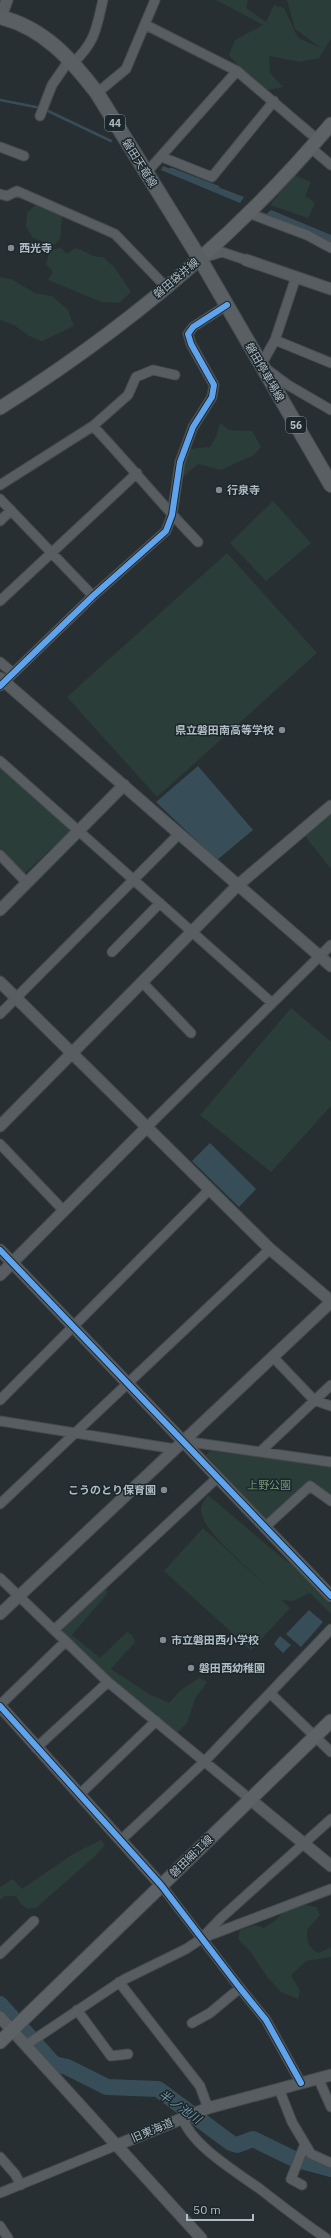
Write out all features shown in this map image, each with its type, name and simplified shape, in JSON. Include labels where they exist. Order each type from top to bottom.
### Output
[{"type":"main road","name":"磐田天竜線","points":[[0,18],[16,22],[43,36],[72,61],[97,94],[200,259]]},
{"type":"main road","name":"磐田袋井線","points":[[0,408],[70,360],[166,287],[200,259],[248,213],[314,144],[331,124]]},
{"type":"main road","name":"磐田停車場線","points":[[200,259],[331,485]]},
{"type":"main road","name":"磐田細江線","points":[[0,2042],[331,1721]]},
{"type":"street","points":[[0,18],[7,0]]},
{"type":"street","points":[[40,116],[52,85],[72,61],[90,45],[94,38],[103,0]]},
{"type":"street","points":[[97,94],[126,69],[146,25],[155,0]]},
{"type":"street","points":[[146,25],[237,71],[274,101],[314,144],[331,165]]},
{"type":"street","points":[[146,173],[162,157],[237,71]]},
{"type":"street","points":[[162,157],[212,177],[274,101]]},
{"type":"street","points":[[0,147],[24,156]]},
{"type":"street","points":[[0,194],[7,196],[17,191],[115,234],[166,287]]},
{"type":"street","points":[[248,213],[306,235],[331,248]]},
{"type":"street","points":[[200,259],[222,252],[331,289]]},
{"type":"street","points":[[296,277],[275,340],[261,365],[288,385],[331,410]]},
{"type":"street","points":[[227,305],[193,327],[188,334],[190,344],[214,385],[212,397],[193,427],[180,462],[172,515],[166,531],[93,596],[13,673],[1,682],[124,785],[237,886],[331,966]]},
{"type":"street","points":[[275,340],[331,363]]},
{"type":"street","points":[[0,485],[93,426],[128,395],[136,377],[153,370],[175,375]]},
{"type":"street","points":[[93,426],[198,542]]},
{"type":"street","points":[[0,601],[137,473]]},
{"type":"street","points":[[0,499],[93,596]]},
{"type":"street","points":[[0,521],[11,510]]},
{"type":"street","points":[[0,662],[13,673]]},
{"type":"street","points":[[0,761],[272,1003]]},
{"type":"street","points":[[0,910],[124,785]]},
{"type":"street","points":[[0,1126],[237,886],[331,806]]},
{"type":"street","points":[[0,1014],[179,834]]},
{"type":"street","points":[[0,855],[27,883]]},
{"type":"street","points":[[112,952],[160,903]]},
{"type":"street","points":[[0,1275],[331,945]]},
{"type":"street","points":[[0,982],[147,1127],[208,1190],[270,1249],[331,1301],[0,1614]]},
{"type":"street","points":[[142,982],[191,1032]]},
{"type":"street","points":[[0,1144],[64,1211]]},
{"type":"street","points":[[0,1400],[208,1190]]},
{"type":"street","points":[[0,1504],[270,1249]]},
{"type":"street","points":[[0,1250],[127,1384],[179,1445],[217,1478],[331,1596]]},
{"type":"street","points":[[273,1357],[314,1400],[331,1406]]},
{"type":"street","points":[[260,1452],[331,1385]]},
{"type":"street","points":[[0,1421],[74,1434],[260,1452],[331,1462]]},
{"type":"street","points":[[54,1630],[217,1478]]},
{"type":"street","points":[[265,1527],[310,1486],[331,1501]]},
{"type":"street","points":[[0,1578],[108,1682],[331,1866]]},
{"type":"street","points":[[122,1839],[205,1761],[331,1629]]},
{"type":"street","points":[[65,1642],[0,1706],[36,1748],[122,1839],[161,1885],[266,2020],[301,2083]]},
{"type":"street","points":[[36,1748],[108,1682]]},
{"type":"street","points":[[270,1693],[331,1752]]},
{"type":"street","points":[[80,1794],[156,1721]]},
{"type":"street","points":[[202,1939],[221,1918],[331,1819]]},
{"type":"street","points":[[26,2044],[120,1982],[186,1949],[202,1939],[331,1889]]},
{"type":"street","points":[[0,1954],[34,1921]]},
{"type":"street","points":[[120,1982],[200,2086],[208,2108]]},
{"type":"street","points":[[192,2023],[210,2013],[240,1988]]},
{"type":"street","points":[[77,2010],[111,2056],[128,2054]]},
{"type":"street","points":[[0,2017],[117,2145],[195,2236]]},
{"type":"street","name":"旧東海道","points":[[0,2193],[182,2117],[208,2108],[331,2075]]},
{"type":"street","points":[[318,2078],[331,2106]]},
{"type":"street","points":[[279,2090],[292,2122],[311,2154],[331,2163]]},
{"type":"street","points":[[182,2117],[185,2126],[206,2148],[295,2217],[326,2238]]},
{"type":"street","points":[[302,2185],[291,2179],[305,2144]]},
{"type":"street","points":[[0,2156],[15,2174],[21,2185]]},
{"type":"street","points":[[0,2226],[8,2238]]},
{"type":"green space","points":[[216,0],[248,0],[246,8],[266,22],[274,5],[284,8],[298,38],[321,48],[295,29],[287,0],[331,0],[331,39],[319,58],[300,62],[269,56],[270,73],[283,87],[268,90],[241,69],[229,55],[235,40],[263,25]]},
{"type":"green space","points":[[294,175],[311,182],[305,196],[315,203],[308,218],[270,205]]},
{"type":"green space","points":[[39,201],[62,217],[60,239],[54,245],[33,238],[26,226],[27,213]]},
{"type":"green space","points":[[61,248],[67,254],[75,248],[94,256],[103,257],[114,267],[131,292],[119,303],[102,302],[48,280],[53,272],[46,264],[50,250]]},
{"type":"green space","points":[[0,277],[11,279],[35,293],[52,296],[68,310],[74,326],[42,341],[29,336],[14,325],[0,320]]},
{"type":"green space","points":[[220,423],[229,430],[252,431],[261,447],[254,455],[221,470],[198,464],[182,478],[180,466],[188,449],[210,447],[216,437]]},
{"type":"green space","points":[[273,501],[311,543],[266,581],[230,543]]},
{"type":"green space","points":[[227,553],[317,653],[157,797],[67,697]]},
{"type":"green space","points":[[0,766],[69,829],[69,832],[25,873],[22,873],[0,851]]},
{"type":"green space","points":[[331,814],[331,869],[305,836]]},
{"type":"green space","points":[[291,1008],[331,1042],[331,1106],[271,1172],[200,1115]]},
{"type":"green space","name":"上野公園","points":[[210,1451],[331,1465],[331,1499],[313,1486],[272,1519],[265,1521],[206,1455]]},
{"type":"green space","points":[[208,1495],[281,1557],[300,1570],[331,1605],[331,1614],[310,1593],[293,1601],[282,1600],[290,1608],[251,1650],[164,1571],[203,1528],[265,1585],[218,1540],[210,1530],[201,1511],[202,1505]]},
{"type":"green space","points":[[106,1582],[107,1594],[72,1635],[100,1658],[127,1632],[132,1635],[135,1642],[111,1669],[149,1694],[169,1703],[181,1690],[199,1678],[207,1682],[195,1699],[187,1723],[174,1736],[57,1630]]},
{"type":"green space","points":[[101,1840],[105,1845],[94,1857],[36,1908],[28,1909],[21,1904],[16,1896],[5,1896],[0,1900],[0,1887],[13,1879],[22,1889],[73,1854]]},
{"type":"green space","points":[[305,1905],[316,1907],[320,1915],[307,1930],[307,1938],[310,1947],[319,1953],[331,1947],[331,1957],[306,1961],[291,1975],[300,1991],[298,1999],[281,1992],[268,1978],[250,1951],[238,1939],[240,1930],[255,1925],[264,1928],[276,1920],[285,1910]]},
{"type":"water","points":[[163,166],[244,197],[240,203],[161,170]]},
{"type":"water","points":[[271,210],[331,235],[331,246],[264,216]]},
{"type":"water","points":[[198,766],[253,830],[217,860],[156,802]]},
{"type":"water","points":[[210,1143],[256,1189],[239,1207],[192,1161]]},
{"type":"water","points":[[309,1610],[323,1622],[301,1647],[286,1634]]},
{"type":"water","points":[[280,1636],[291,1645],[283,1653],[274,1644]]},
{"type":"waterway","points":[[0,100],[41,108]]},
{"type":"waterway","points":[[46,110],[111,141]]},
{"type":"waterway","points":[[171,169],[218,187]]},
{"type":"waterway","name":"半ノ池川","points":[[0,2004],[54,2064],[67,2067],[107,2087],[158,2089],[231,2143],[237,2145],[253,2139],[294,2159],[331,2169]]},
{"type":"cycle path","points":[[0,686],[93,596],[166,531],[172,515],[180,462],[193,427],[212,397],[214,385],[191,344],[188,334],[193,327],[227,305]]},
{"type":"cycle path","points":[[0,1250],[331,1596]]},
{"type":"cycle path","points":[[0,1706],[161,1885],[266,2020],[301,2083]]},
{"type":"place","name":"西光寺","points":[[11,248]]},
{"type":"place","name":"行泉寺","points":[[219,490]]},
{"type":"place","name":"県立磐田南高等学校","points":[[282,730]]},
{"type":"place","name":"こうのとり保育園","points":[[164,1490]]},
{"type":"place","name":"市立磐田西小学校","points":[[163,1640]]},
{"type":"place","name":"磐田西幼稚園","points":[[191,1668]]}]
